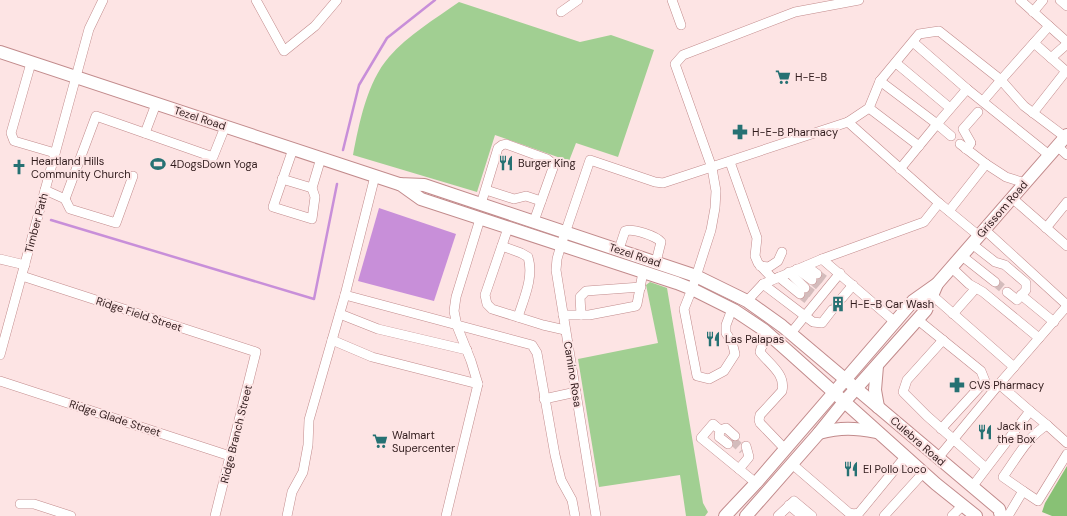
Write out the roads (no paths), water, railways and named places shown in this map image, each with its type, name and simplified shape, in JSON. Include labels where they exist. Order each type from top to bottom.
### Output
[{"type":"main road","name":"Tezel Road","points":[[0,52],[374,176],[399,184],[424,185],[696,276],[747,301],[791,333],[846,379]]},
{"type":"main road","name":"Grissom Road","points":[[844,402],[918,320],[926,310],[935,290],[952,268],[1063,139]]},
{"type":"main road","name":"Tezel Road","points":[[399,184],[421,199],[692,289],[732,309],[770,335],[834,393]]},
{"type":"main road","name":"Grissom Road","points":[[846,379],[913,301],[935,290]]},
{"type":"main road","points":[[877,366],[875,390],[878,407]]},
{"type":"main road","points":[[725,516],[756,483],[846,379]]},
{"type":"main road","name":"Culebra Road","points":[[846,379],[999,510],[1001,516]]},
{"type":"main road","name":"Culebra Road","points":[[834,393],[922,473],[976,516]]},
{"type":"main road","points":[[751,514],[819,434],[844,402]]},
{"type":"main road","points":[[819,434],[832,429],[848,428],[877,432]]},
{"type":"street","name":"Timber Path","points":[[0,355],[75,77],[89,29],[103,0]]},
{"type":"street","points":[[256,0],[284,51],[315,26],[337,0]]},
{"type":"street","points":[[561,12],[578,0]]},
{"type":"street","points":[[672,0],[681,25]]},
{"type":"street","points":[[732,309],[726,325],[726,333],[732,342],[735,354],[724,371],[709,379],[697,376],[684,309],[711,230],[716,191],[712,168],[675,64],[683,55],[794,12],[859,0]]},
{"type":"street","points":[[1020,0],[1067,43],[1051,58]]},
{"type":"street","points":[[1033,12],[1043,0]]},
{"type":"street","points":[[1060,0],[1067,6]]},
{"type":"street","points":[[983,101],[1049,26]]},
{"type":"street","points":[[712,168],[848,122],[869,108],[880,81],[919,34],[939,31],[1001,80],[1024,106],[1033,112],[1063,139],[1067,155]]},
{"type":"street","points":[[913,42],[1049,155]]},
{"type":"street","points":[[1033,112],[1066,71],[1034,44]]},
{"type":"street","points":[[31,63],[11,133],[14,141],[55,153]]},
{"type":"street","points":[[896,63],[950,108]]},
{"type":"street","points":[[880,81],[951,136]]},
{"type":"street","points":[[900,168],[919,146],[940,127],[950,108],[967,88]]},
{"type":"street","points":[[145,133],[156,104]]},
{"type":"street","points":[[869,108],[919,146]]},
{"type":"street","points":[[978,112],[963,130],[971,143],[963,146],[1006,177],[1025,183]]},
{"type":"street","points":[[65,199],[96,116],[213,157],[225,127]]},
{"type":"street","points":[[848,122],[939,203],[1067,305],[938,458]]},
{"type":"street","points":[[481,204],[498,148],[506,144],[552,162],[553,168],[534,221]]},
{"type":"street","points":[[292,149],[273,207],[312,218],[314,197],[312,188],[321,158]]},
{"type":"street","name":"Camino Rosa","points":[[596,516],[556,270],[565,232],[590,160],[655,182],[663,183],[712,168]]},
{"type":"street","points":[[730,162],[757,238],[755,256],[760,266],[776,278],[803,291],[798,269]]},
{"type":"street","points":[[949,211],[986,164]]},
{"type":"street","points":[[45,190],[65,199],[70,209],[116,223],[133,176]]},
{"type":"street","points":[[287,516],[292,492],[303,472],[308,445],[309,420],[340,314],[374,176]]},
{"type":"street","points":[[282,179],[312,188]]},
{"type":"street","points":[[486,190],[514,199],[526,196],[541,201]]},
{"type":"street","points":[[1012,198],[1067,246]]},
{"type":"street","points":[[1046,228],[1067,202]]},
{"type":"street","points":[[747,301],[762,284],[822,259],[924,222],[939,203]]},
{"type":"street","points":[[446,516],[478,384],[467,350],[457,326],[454,311],[456,296],[480,219]]},
{"type":"street","points":[[508,228],[485,295],[487,304],[492,309],[543,325],[565,330]]},
{"type":"street","points":[[619,249],[625,231],[636,231],[658,238],[661,242],[656,262]]},
{"type":"street","points":[[979,236],[995,262],[1005,265],[1026,283],[1026,290],[1017,300],[1007,292]]},
{"type":"street","points":[[502,246],[528,257],[530,264],[530,277],[518,317]]},
{"type":"street","points":[[760,266],[769,267],[778,262],[782,252]]},
{"type":"street","points":[[962,256],[995,282]]},
{"type":"street","points":[[0,259],[25,265]]},
{"type":"street","points":[[822,259],[895,322]]},
{"type":"street","points":[[952,268],[969,284],[1039,338]]},
{"type":"street","points":[[798,269],[815,277]]},
{"type":"street","points":[[563,315],[589,315],[636,306],[643,272]]},
{"type":"street","points":[[791,333],[804,317],[813,299],[840,273]]},
{"type":"street","name":"Ridge Field Street","points":[[22,276],[256,352]]},
{"type":"street","points":[[762,284],[804,317],[813,322],[822,323],[832,310]]},
{"type":"street","points":[[842,298],[853,285]]},
{"type":"street","points":[[581,315],[580,297],[586,291],[640,287]]},
{"type":"street","points":[[953,314],[976,288]]},
{"type":"street","points":[[935,290],[953,314],[1014,367]]},
{"type":"street","points":[[345,295],[532,345],[537,353],[544,399],[559,474],[572,500],[574,516]]},
{"type":"street","points":[[1021,295],[1054,322]]},
{"type":"street","points":[[340,314],[378,329],[467,350]]},
{"type":"street","points":[[918,320],[981,371],[985,381],[941,429]]},
{"type":"street","points":[[770,335],[760,352],[780,374],[782,392],[760,415],[759,420],[760,423],[785,448]]},
{"type":"street","points":[[332,340],[372,357],[478,384]]},
{"type":"street","points":[[943,340],[906,380],[903,392],[941,429],[986,468]]},
{"type":"street","name":"Ridge Branch Street","points":[[215,516],[256,352]]},
{"type":"street","name":"Ridge Glade Street","points":[[0,381],[230,456]]},
{"type":"street","points":[[983,383],[993,391]]},
{"type":"street","points":[[1000,384],[1067,443]]},
{"type":"street","points":[[544,399],[576,392]]},
{"type":"street","points":[[972,487],[1030,411]]},
{"type":"street","points":[[1047,425],[1040,429],[1032,438],[1003,477],[1038,501],[1067,454]]},
{"type":"street","points":[[732,440],[719,436],[716,427],[701,438],[756,483]]},
{"type":"street","points":[[739,469],[749,457],[749,455],[744,451]]},
{"type":"street","points":[[792,464],[849,513],[854,514],[859,512],[905,457]]},
{"type":"street","points":[[884,516],[922,473]]},
{"type":"street","points":[[1008,516],[1023,492]]},
{"type":"street","points":[[778,516],[794,501],[812,516]]},
{"type":"street","points":[[20,504],[34,504],[71,516]]},
{"type":"street","points":[[789,505],[802,516]]},
{"type":"street","points":[[952,516],[963,506]]},
{"type":"waterway","points":[[343,150],[359,85],[387,38],[435,0]]},
{"type":"waterway","points":[[51,220],[314,299],[337,184]]},
{"type":"tunnel","points":[[817,274],[825,280]]},
{"type":"tunnel","points":[[812,280],[819,286]]},
{"type":"tunnel","points":[[995,282],[1007,292]]},
{"type":"tunnel","points":[[805,288],[813,294]]},
{"type":"tunnel","points":[[800,294],[808,300]]},
{"type":"tunnel","points":[[832,310],[842,298]]},
{"type":"tunnel","points":[[732,440],[743,450]]},
{"type":"place","name":"H-E-B","points":[[783,77]]},
{"type":"place","name":"H-E-B Pharmacy","points":[[740,132]]},
{"type":"place","name":"Burger King","points":[[506,163]]},
{"type":"place","name":"4DogsDown Yoga","points":[[158,164]]},
{"type":"place","name":"Heartland Hills Community Church","points":[[19,167]]},
{"type":"place","name":"H-E-B Car Wash","points":[[838,304]]},
{"type":"place","name":"Las Palapas","points":[[713,339]]},
{"type":"place","name":"CVS Pharmacy","points":[[957,385]]},
{"type":"place","name":"Jack in the Box","points":[[985,432]]},
{"type":"place","name":"Walmart Supercenter","points":[[380,441]]},
{"type":"place","name":"El Pollo Loco","points":[[851,469]]}]
